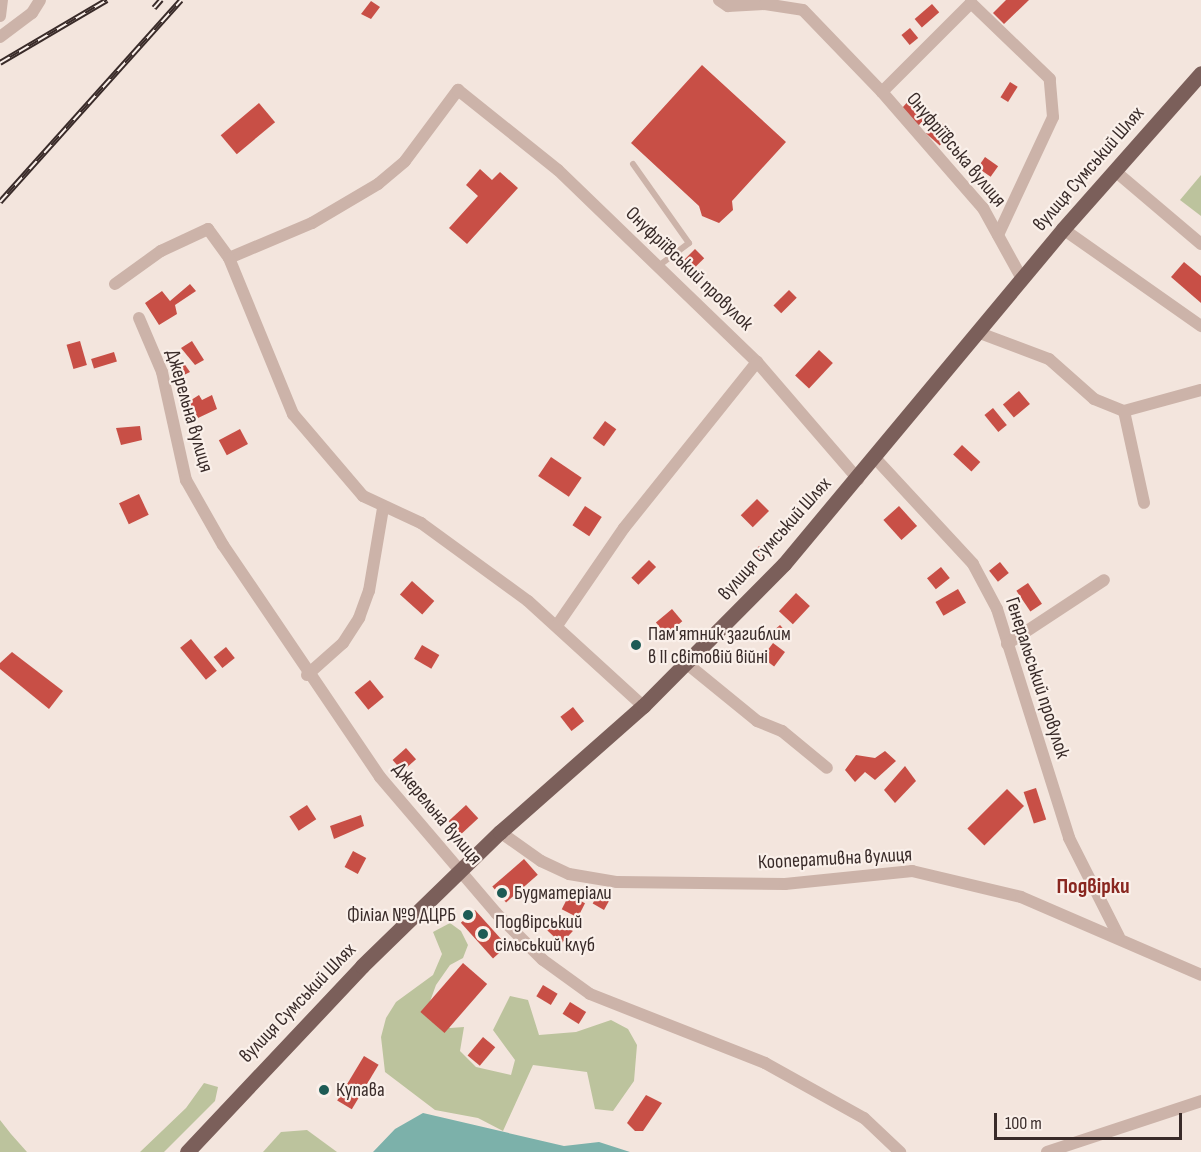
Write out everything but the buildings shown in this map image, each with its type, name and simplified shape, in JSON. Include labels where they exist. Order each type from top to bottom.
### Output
[{"type":"main road","name":"вулиця Сумський Шлях","points":[[186,1152],[459,871],[643,706],[784,564],[858,479],[1063,229],[1201,73]]},
{"type":"street","points":[[0,16],[2,0]]},
{"type":"street","points":[[0,37],[32,13],[40,0]]},
{"type":"street","name":"Онуфріївська вулиця","points":[[719,0],[728,6],[765,4],[803,10],[882,92],[983,208],[1022,279]]},
{"type":"street","name":"Онуфріївська вулиця","points":[[882,92],[971,3],[1050,79],[1053,117],[998,235]]},
{"type":"street","name":"Онуфріївський провулок","points":[[229,258],[312,223],[378,184],[405,161],[458,90],[558,170],[662,264],[757,362],[858,479]]},
{"type":"street","points":[[1115,171],[1201,243]]},
{"type":"street","points":[[115,284],[161,251],[208,229],[229,258],[292,414],[363,496],[383,508],[421,523],[558,624],[643,706]]},
{"type":"street","points":[[1063,229],[1201,326]]},
{"type":"street","name":"Джерельна вулиця","points":[[139,318],[162,372],[186,480],[307,675],[380,777],[459,871],[566,978],[616,1007],[765,1063],[864,1118],[900,1152]]},
{"type":"street","points":[[977,332],[1049,359],[1094,399],[1124,411],[1201,390]]},
{"type":"street","points":[[558,624],[624,528],[757,362]]},
{"type":"street","points":[[1124,411],[1144,503]]},
{"type":"street","name":"Генеральський провулок","points":[[875,458],[973,564],[997,609],[1069,838],[1119,937]]},
{"type":"street","points":[[307,675],[343,643],[359,618],[369,591],[383,508]]},
{"type":"street","points":[[1007,644],[1104,580]]},
{"type":"street","points":[[686,663],[757,721],[782,731],[827,768]]},
{"type":"street","name":"Кооперативна вулиця","points":[[500,832],[541,861],[570,874],[617,882],[785,884],[912,871],[1021,897],[1119,937],[1201,975]]},
{"type":"street","points":[[1047,1152],[1201,1101]]},
{"type":"lane","points":[[633,164],[689,243],[662,264]]},
{"type":"green space","points":[[1201,175],[1201,216],[1180,200]]},
{"type":"green space","points":[[450,923],[461,931],[468,945],[463,958],[450,965],[436,985],[428,1007],[450,1028],[464,1027],[460,1051],[476,1067],[511,1075],[515,1060],[493,1030],[510,996],[528,1000],[539,1035],[576,1032],[611,1020],[628,1029],[637,1045],[634,1081],[613,1111],[595,1109],[587,1072],[533,1065],[503,1131],[478,1118],[435,1110],[385,1072],[381,1037],[386,1018],[396,1002],[433,975],[442,954],[433,932]]},
{"type":"green space","points":[[204,1083],[218,1087],[215,1101],[164,1152],[140,1152],[186,1108]]},
{"type":"green space","points":[[0,1120],[11,1134],[27,1152],[0,1152]]},
{"type":"green space","points":[[307,1130],[337,1152],[263,1152],[281,1132]]},
{"type":"water","points":[[423,1113],[564,1146],[599,1142],[630,1152],[373,1152],[395,1129]]},
{"type":"railway","points":[[0,63],[107,0]]},
{"type":"railway","points":[[154,8],[161,0]]},
{"type":"railway","points":[[0,202],[181,0]]},
{"type":"place","name":"Пам'ятник загиблим в II світовій війні","points":[[636,645]]},
{"type":"place","name":"Будматеріали","points":[[502,893]]},
{"type":"place","name":"Філіал №9 ДЦРБ","points":[[468,915]]},
{"type":"place","name":"Подвірський сільський клуб","points":[[483,934]]},
{"type":"place","name":"Купава","points":[[324,1090]]},
{"type":"district","name":"Подвірки","points":[[1093,887]]}]
